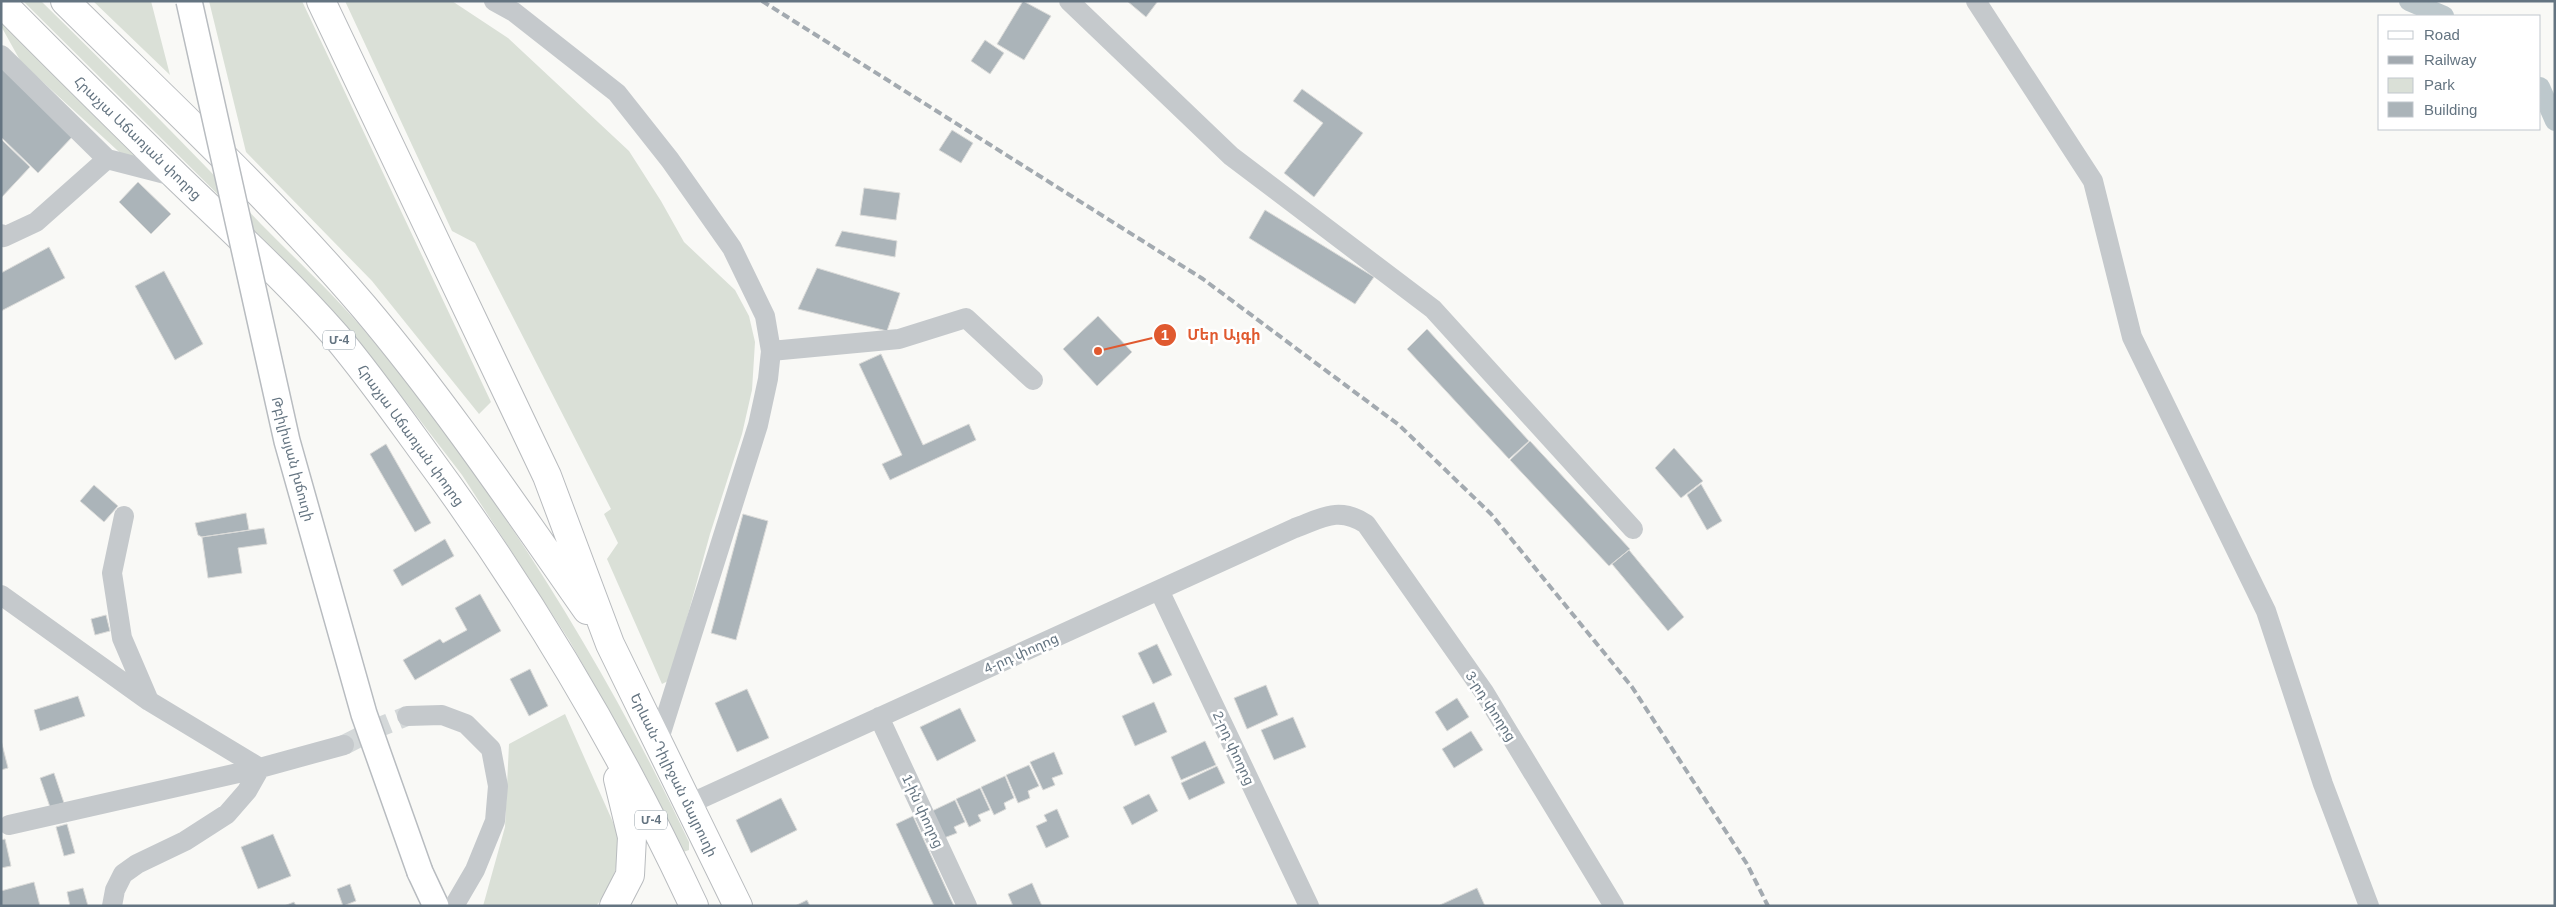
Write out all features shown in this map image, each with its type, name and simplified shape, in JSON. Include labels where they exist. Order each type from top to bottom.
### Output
[{"type":"highway","points":[[65,1],[302,237],[363,306],[407,358],[487,465],[610,644]]},
{"type":"highway","points":[[321,1],[547,476],[610,644]]},
{"type":"highway","name":"Հրաչյա Աճառյան փողոց","points":[[1,2],[178,178],[275,271],[335,335],[365,372],[482,531],[607,734]]},
{"type":"highway","name":"Երևան-Դիլիջան մայրուղի","points":[[610,644],[738,906]]},
{"type":"highway","points":[[607,734],[632,837],[630,875],[614,906]]},
{"type":"highway","name":"Մ-4","points":[[607,734],[690,897]]},
{"type":"highway","points":[[690,897],[689,876],[697,868],[710,867],[722,873]]},
{"type":"main road","name":"Թբիլիսյան խճուղի","points":[[189,1],[287,441],[364,714],[420,872],[436,906]]},
{"type":"street","points":[[494,1],[514,12],[617,93],[670,160],[732,248],[765,316],[771,351],[768,378],[758,425],[658,740]]},
{"type":"street","points":[[1069,1],[1231,156],[1434,309],[1633,528]]},
{"type":"street","points":[[1976,1],[2093,181],[2132,337],[2266,611],[2323,784],[2369,906]]},
{"type":"street","points":[[1,55],[108,159],[178,178]]},
{"type":"street","points":[[1,234],[4,237],[36,222],[108,159]]},
{"type":"street","points":[[771,351],[899,339],[966,318],[1033,380]]},
{"type":"street","name":"4-րդ փողոց","points":[[689,804],[1303,525],[1342,513],[1355,517]]},
{"type":"street","points":[[124,516],[112,574],[122,638],[150,701]]},
{"type":"street","name":"3-րդ փողոց","points":[[1355,517],[1366,524],[1484,692],[1614,906]]},
{"type":"street","name":"2-րդ փողոց","points":[[1159,590],[1309,906]]},
{"type":"street","points":[[1,595],[150,701],[260,768]]},
{"type":"street","points":[[407,716],[442,715],[466,724],[491,749],[498,786],[495,821],[476,870],[454,906]]},
{"type":"street","name":"1-ին փողոց","points":[[878,717],[967,906]]},
{"type":"street","points":[[9,825],[260,768],[344,746]]},
{"type":"street","points":[[112,906],[115,890],[123,874],[137,864],[185,841],[227,814],[247,791],[260,768]]},
{"type":"green space","points":[[23,1],[41,1],[97,56],[342,306],[415,394],[503,516],[545,579],[584,643],[656,775],[689,842],[689,850],[683,852],[680,849],[650,784],[569,640],[462,475],[383,372],[308,284]]},
{"type":"green space","points":[[93,1],[151,1],[170,75]]},
{"type":"green space","points":[[209,1],[302,1],[491,402],[479,414],[372,281],[246,152]]},
{"type":"green space","points":[[345,1],[452,1],[508,38],[629,151],[661,201],[684,242],[735,290],[749,316],[755,342],[752,390],[742,434],[710,534],[670,680],[662,684],[607,559],[618,543],[604,514],[611,509],[475,243],[452,231]]},
{"type":"green space","points":[[1,17],[140,154],[129,161],[21,62],[1,26]]},
{"type":"green space","points":[[565,714],[616,829],[618,850],[612,879],[596,906],[483,906],[505,827],[509,744]]},
{"type":"building","points":[[1023,1],[1051,16],[1024,60],[997,44]]},
{"type":"building","points":[[1127,1],[1158,1],[1146,17]]},
{"type":"building","points":[[985,40],[1004,53],[990,74],[971,61]]},
{"type":"building","points":[[1,65],[74,135],[38,173],[1,137]]},
{"type":"building","points":[[1302,89],[1363,133],[1314,197],[1284,173],[1323,123],[1293,101]]},
{"type":"building","points":[[952,130],[973,143],[961,163],[939,150]]},
{"type":"building","points":[[1,139],[30,167],[1,198]]},
{"type":"building","points":[[138,182],[171,214],[151,234],[119,202]]},
{"type":"building","points":[[864,188],[900,193],[896,220],[860,215]]},
{"type":"building","points":[[1265,210],[1374,277],[1355,304],[1249,238]]},
{"type":"building","points":[[842,231],[897,241],[895,257],[835,246]]},
{"type":"building","points":[[49,247],[65,278],[1,311],[1,273]]},
{"type":"building","points":[[817,268],[900,293],[887,331],[798,309]]},
{"type":"building","points":[[164,271],[203,344],[175,360],[135,286]]},
{"type":"building","points":[[1098,316],[1132,352],[1097,386],[1063,349]]},
{"type":"building","points":[[1427,329],[1529,441],[1509,459],[1407,349]]},
{"type":"building","points":[[881,354],[923,445],[969,424],[976,440],[890,480],[882,464],[902,455],[859,364]]},
{"type":"building","points":[[1530,441],[1630,549],[1609,566],[1510,460]]},
{"type":"building","points":[[386,444],[431,523],[415,532],[370,454]]},
{"type":"building","points":[[1674,448],[1703,481],[1681,498],[1655,468]]},
{"type":"building","points":[[1701,484],[1722,521],[1707,530],[1687,495]]},
{"type":"building","points":[[94,485],[118,506],[104,522],[80,501]]},
{"type":"building","points":[[246,513],[249,530],[202,537],[198,535],[195,523]]},
{"type":"building","points":[[743,514],[768,521],[736,640],[711,633]]},
{"type":"building","points":[[264,528],[267,544],[238,548],[242,573],[208,578],[202,537]]},
{"type":"building","points":[[445,539],[454,556],[402,586],[393,570]]},
{"type":"building","points":[[1629,550],[1684,617],[1668,631],[1612,564]]},
{"type":"building","points":[[480,594],[501,631],[415,680],[403,660],[440,639],[443,643],[467,630],[455,608]]},
{"type":"building","points":[[106,615],[110,631],[95,635],[91,619]]},
{"type":"building","points":[[1157,644],[1172,675],[1153,684],[1138,653]]},
{"type":"building","points":[[530,669],[548,706],[529,716],[510,679]]},
{"type":"building","points":[[1266,685],[1278,715],[1247,729],[1234,698]]},
{"type":"building","points":[[747,689],[769,738],[737,752],[715,703]]},
{"type":"building","points":[[78,696],[85,716],[40,731],[34,710]]},
{"type":"building","points":[[1457,698],[1469,717],[1447,731],[1435,712]]},
{"type":"building","points":[[1154,702],[1167,732],[1135,746],[1122,716]]},
{"type":"building","points":[[960,708],[976,741],[937,761],[920,727]]},
{"type":"building","points":[[1293,717],[1306,747],[1274,760],[1261,730]]},
{"type":"building","points":[[1471,731],[1483,750],[1454,768],[1442,749]]},
{"type":"building","points":[[1,740],[8,768],[1,770]]},
{"type":"building","points":[[1205,741],[1216,765],[1181,780],[1171,757]]},
{"type":"building","points":[[1054,752],[1063,774],[1052,778],[1055,785],[1043,790],[1030,762]]},
{"type":"building","points":[[1029,765],[1039,786],[1028,791],[1030,798],[1018,803],[1006,775]]},
{"type":"building","points":[[1217,766],[1225,783],[1189,800],[1181,783]]},
{"type":"building","points":[[54,773],[64,803],[50,807],[40,778]]},
{"type":"building","points":[[1005,776],[1014,798],[1004,803],[1006,809],[994,815],[981,787]]},
{"type":"building","points":[[980,788],[990,810],[978,815],[981,821],[969,827],[956,799]]},
{"type":"building","points":[[1149,794],[1158,811],[1132,825],[1123,807]]},
{"type":"building","points":[[781,798],[797,830],[751,853],[736,820]]},
{"type":"building","points":[[955,800],[965,822],[954,827],[957,833],[944,838],[932,811]]},
{"type":"building","points":[[1057,809],[1069,837],[1046,848],[1036,826],[1047,821],[1044,815]]},
{"type":"building","points":[[913,816],[954,906],[934,906],[896,824]]},
{"type":"building","points":[[67,824],[75,853],[64,856],[56,827]]},
{"type":"building","points":[[273,834],[291,876],[258,889],[241,847]]},
{"type":"building","points":[[5,839],[11,866],[1,868],[1,840]]},
{"type":"building","points":[[34,882],[40,906],[1,906],[1,891]]},
{"type":"building","points":[[1032,883],[1042,906],[1013,906],[1008,894]]},
{"type":"building","points":[[350,884],[356,901],[343,906],[337,889]]},
{"type":"building","points":[[83,888],[88,906],[70,906],[67,892]]},
{"type":"building","points":[[1477,888],[1485,906],[1440,906],[1440,905]]},
{"type":"building","points":[[807,900],[810,906],[795,906]]},
{"type":"building","points":[[294,902],[296,906],[284,906]]},
{"type":"waterway","points":[[2409,1],[2442,15]]},
{"type":"waterway","points":[[2541,89],[2555,121]]},
{"type":"tunnel","points":[[344,745],[377,728],[407,716]]},
{"type":"railway","points":[[762,1],[1203,279],[1399,425],[1491,514],[1632,687],[1747,864],[1768,906]]},
{"type":"place","name":"Մեր Այգի","points":[[1098,351]]}]
